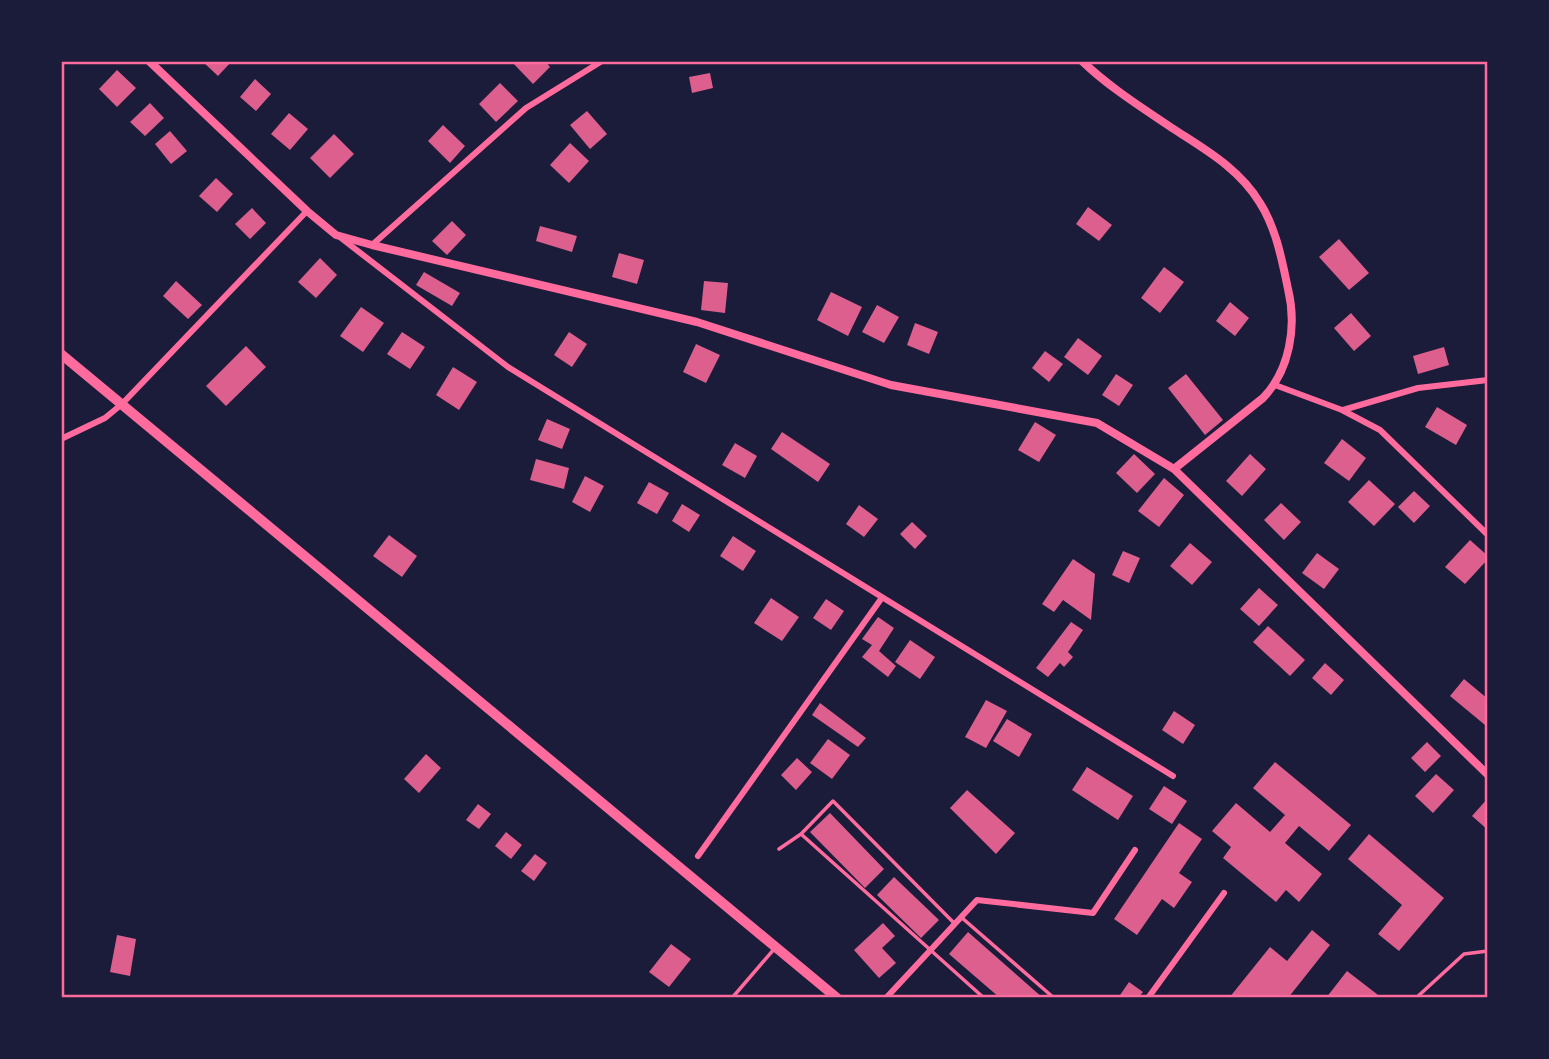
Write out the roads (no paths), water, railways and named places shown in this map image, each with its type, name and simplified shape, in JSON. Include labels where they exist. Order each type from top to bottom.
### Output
[{"type":"highway","points":[[61,354],[838,998]]},
{"type":"street","points":[[149,61],[307,211],[508,367],[881,599],[1173,776]]},
{"type":"street","points":[[372,245],[526,108],[602,61]]},
{"type":"street","points":[[1082,61],[1130,101],[1224,162],[1261,204],[1281,254],[1292,304],[1290,343],[1275,385],[1263,398],[1174,469]]},
{"type":"street","points":[[61,439],[105,418],[122,404],[307,211]]},
{"type":"street","points":[[336,234],[697,323],[891,385],[1097,423],[1174,469],[1488,775]]},
{"type":"street","points":[[1342,410],[1418,388],[1488,380]]},
{"type":"street","points":[[1275,385],[1342,410],[1380,430],[1488,535]]},
{"type":"street","points":[[698,856],[881,599]]},
{"type":"street","points":[[886,998],[977,900],[1093,913],[1135,850]]},
{"type":"street","points":[[1148,998],[1224,893]]},
{"type":"lane","points":[[779,849],[801,834],[833,802],[955,924]]},
{"type":"lane","points":[[801,834],[984,998]]},
{"type":"lane","points":[[961,917],[1054,998]]},
{"type":"lane","points":[[732,998],[776,947]]},
{"type":"lane","points":[[1416,998],[1464,954],[1488,951]]}]
